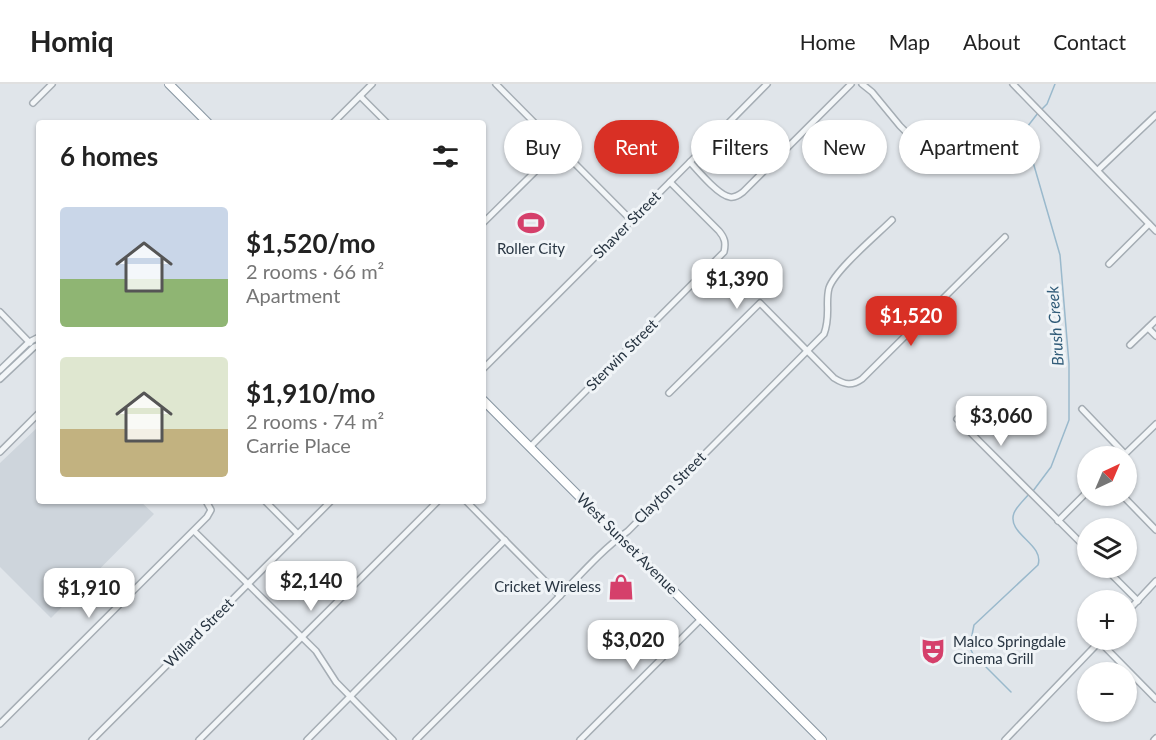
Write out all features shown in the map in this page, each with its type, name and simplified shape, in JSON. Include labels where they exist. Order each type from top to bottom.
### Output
[{"type":"highway","points":[[169,84],[205,120]]},
{"type":"highway","name":"West Sunset Avenue","points":[[486,403],[822,740]]},
{"type":"street","points":[[33,103],[52,84]]},
{"type":"street","points":[[336,120],[372,84]]},
{"type":"street","points":[[496,84],[531,120]]},
{"type":"street","name":"Shaver Street","points":[[486,366],[767,84]]},
{"type":"street","points":[[690,162],[721,194],[729,198],[736,197],[851,84]]},
{"type":"street","points":[[862,84],[899,125]]},
{"type":"street","points":[[1013,84],[1156,231]]},
{"type":"street","points":[[360,96],[384,120]]},
{"type":"street","points":[[1098,170],[1156,115]]},
{"type":"street","points":[[582,171],[632,220]]},
{"type":"street","points":[[486,219],[532,174]]},
{"type":"street","name":"Sterwin Street","points":[[530,447],[724,252],[726,245],[719,231],[670,182]]},
{"type":"street","name":"Clayton Street","points":[[416,740],[587,566],[620,537],[824,334],[828,324],[828,299],[832,282],[892,220]]},
{"type":"street","points":[[1109,264],[1149,224]]},
{"type":"street","points":[[669,393],[760,303],[834,378],[843,384],[856,383],[1005,237]]},
{"type":"street","points":[[0,312],[29,342],[36,346],[0,379]]},
{"type":"street","points":[[1130,345],[1156,320]]},
{"type":"street","points":[[1148,328],[1156,336]]},
{"type":"street","points":[[0,370],[29,342],[36,338]]},
{"type":"street","points":[[1082,409],[1116,446]]},
{"type":"street","points":[[0,452],[36,416]]},
{"type":"street","points":[[957,419],[1077,539]]},
{"type":"street","points":[[1134,446],[1155,428]]},
{"type":"street","points":[[1058,521],[1077,502]]},
{"type":"street","points":[[0,724],[194,531],[210,514],[208,504]]},
{"type":"street","points":[[268,504],[298,534]]},
{"type":"street","name":"Willard Street","points":[[92,740],[328,504]]},
{"type":"street","points":[[199,740],[435,504]]},
{"type":"street","points":[[469,504],[560,596]]},
{"type":"street","points":[[1133,506],[1156,530]]},
{"type":"street","points":[[194,531],[316,651],[331,675],[393,740]]},
{"type":"street","points":[[308,740],[505,540]]},
{"type":"street","points":[[1115,578],[1138,601],[1156,581]]},
{"type":"street","points":[[580,740],[701,619]]},
{"type":"street","points":[[1005,740],[1091,650]]},
{"type":"street","points":[[1110,650],[1156,699]]},
{"type":"shaded area","points":[[36,429],[36,504],[143,504],[154,514],[51,618],[0,567],[0,463]]},
{"type":"waterway","name":"Brush Creek","points":[[1041,110],[1047,104],[1055,84]]},
{"type":"waterway","name":"Brush Creek","points":[[1033,491],[1051,467],[1069,420],[1069,364],[1060,255],[1024,131],[1038,113]]},
{"type":"waterway","name":"Brush Creek","points":[[1011,692],[973,654],[969,646],[974,625],[1038,565],[1039,558],[1036,551],[1015,527],[1013,520],[1015,510],[1029,494]]},
{"type":"place","name":"Roller City","points":[[531,223]]},
{"type":"place","name":"Cricket Wireless","points":[[621,587]]},
{"type":"place","name":"Malco Springdale Cinema Grill","points":[[933,651]]}]
